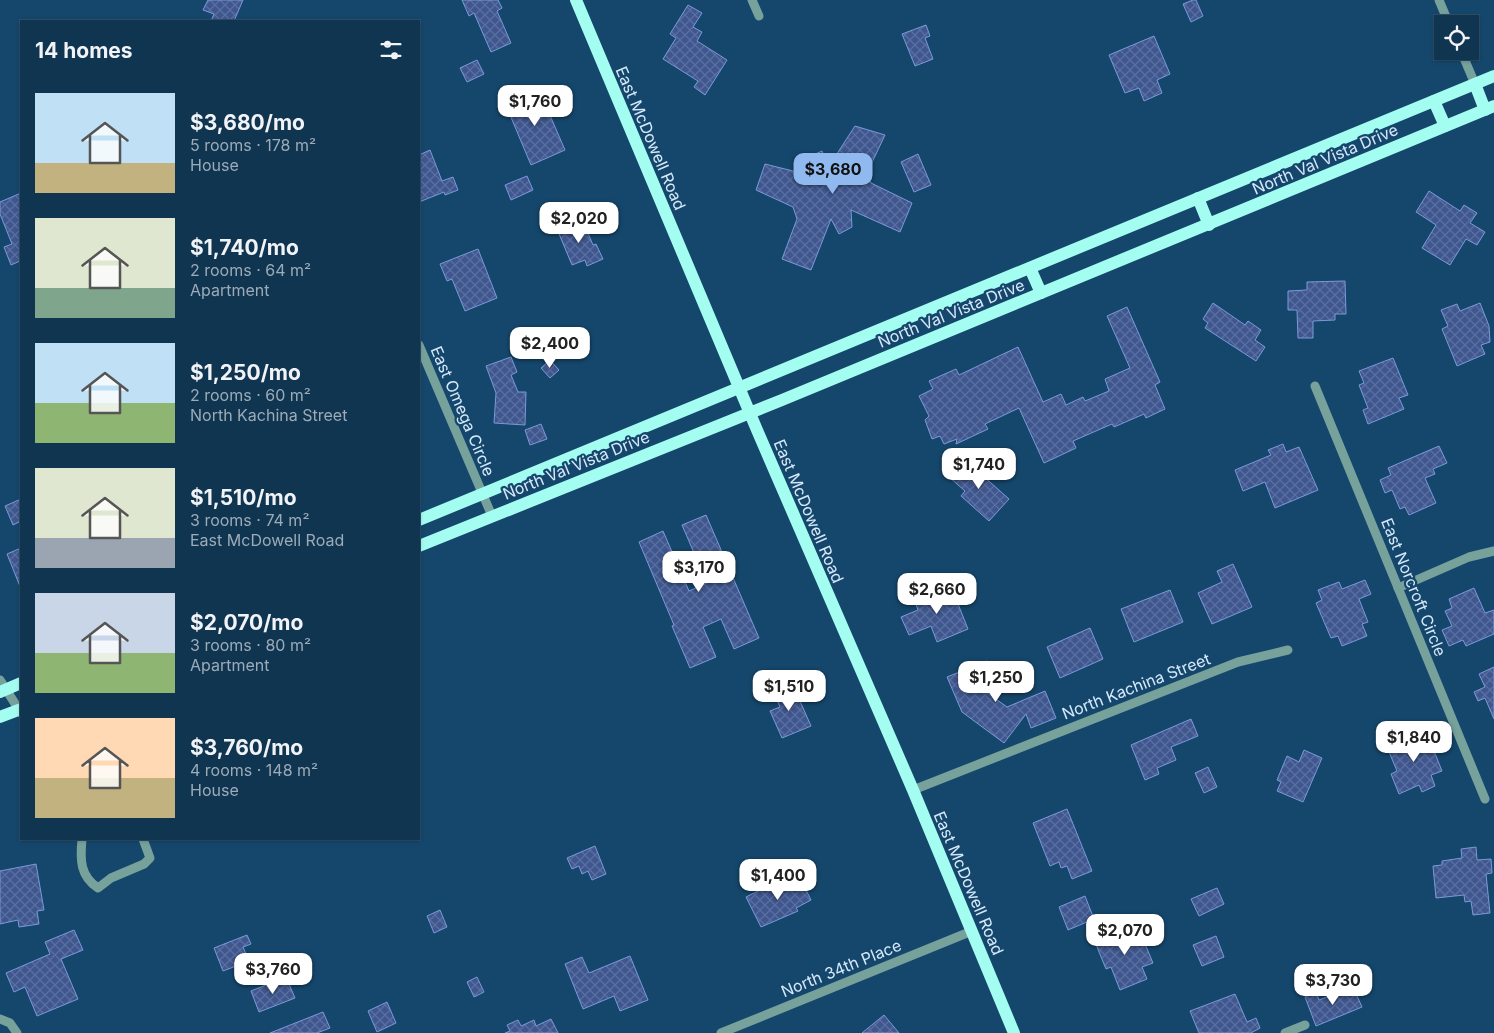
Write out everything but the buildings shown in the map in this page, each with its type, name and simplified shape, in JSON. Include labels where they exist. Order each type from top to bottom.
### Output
[{"type":"main road","name":"East McDowell Road","points":[[576,0],[738,387],[913,790],[1014,1033]]},
{"type":"main road","name":"North Val Vista Drive","points":[[420,520],[1494,76]]},
{"type":"main road","points":[[1475,84],[1490,108]]},
{"type":"main road","points":[[1434,101],[1445,126]]},
{"type":"main road","name":"North Val Vista Drive","points":[[420,546],[1041,294],[1490,108]]},
{"type":"main road","points":[[1198,198],[1209,224]]},
{"type":"main road","points":[[1030,268],[1041,294]]},
{"type":"main road","points":[[2,687],[20,683]]},
{"type":"main road","points":[[0,717],[20,711]]},
{"type":"street","points":[[752,0],[759,16]]},
{"type":"street","points":[[1439,0],[1445,15]]},
{"type":"street","points":[[1465,60],[1475,84]]},
{"type":"street","name":"East Omega Circle","points":[[420,347],[492,516]]},
{"type":"street","name":"East Norcroft Circle","points":[[1314,386],[1485,798]]},
{"type":"street","points":[[1398,588],[1469,557],[1494,550]]},
{"type":"street","name":"North Kachina Street","points":[[913,790],[1238,662],[1288,650]]},
{"type":"street","points":[[2,687],[20,710]]},
{"type":"street","points":[[82,840],[80,858],[87,881],[98,888],[111,878],[144,864],[150,858],[143,840]]},
{"type":"street","name":"North 34th Place","points":[[721,1033],[972,931]]},
{"type":"street","points":[[0,1019],[10,1023],[17,1033]]},
{"type":"street","points":[[1285,1033],[1305,1025]]}]
